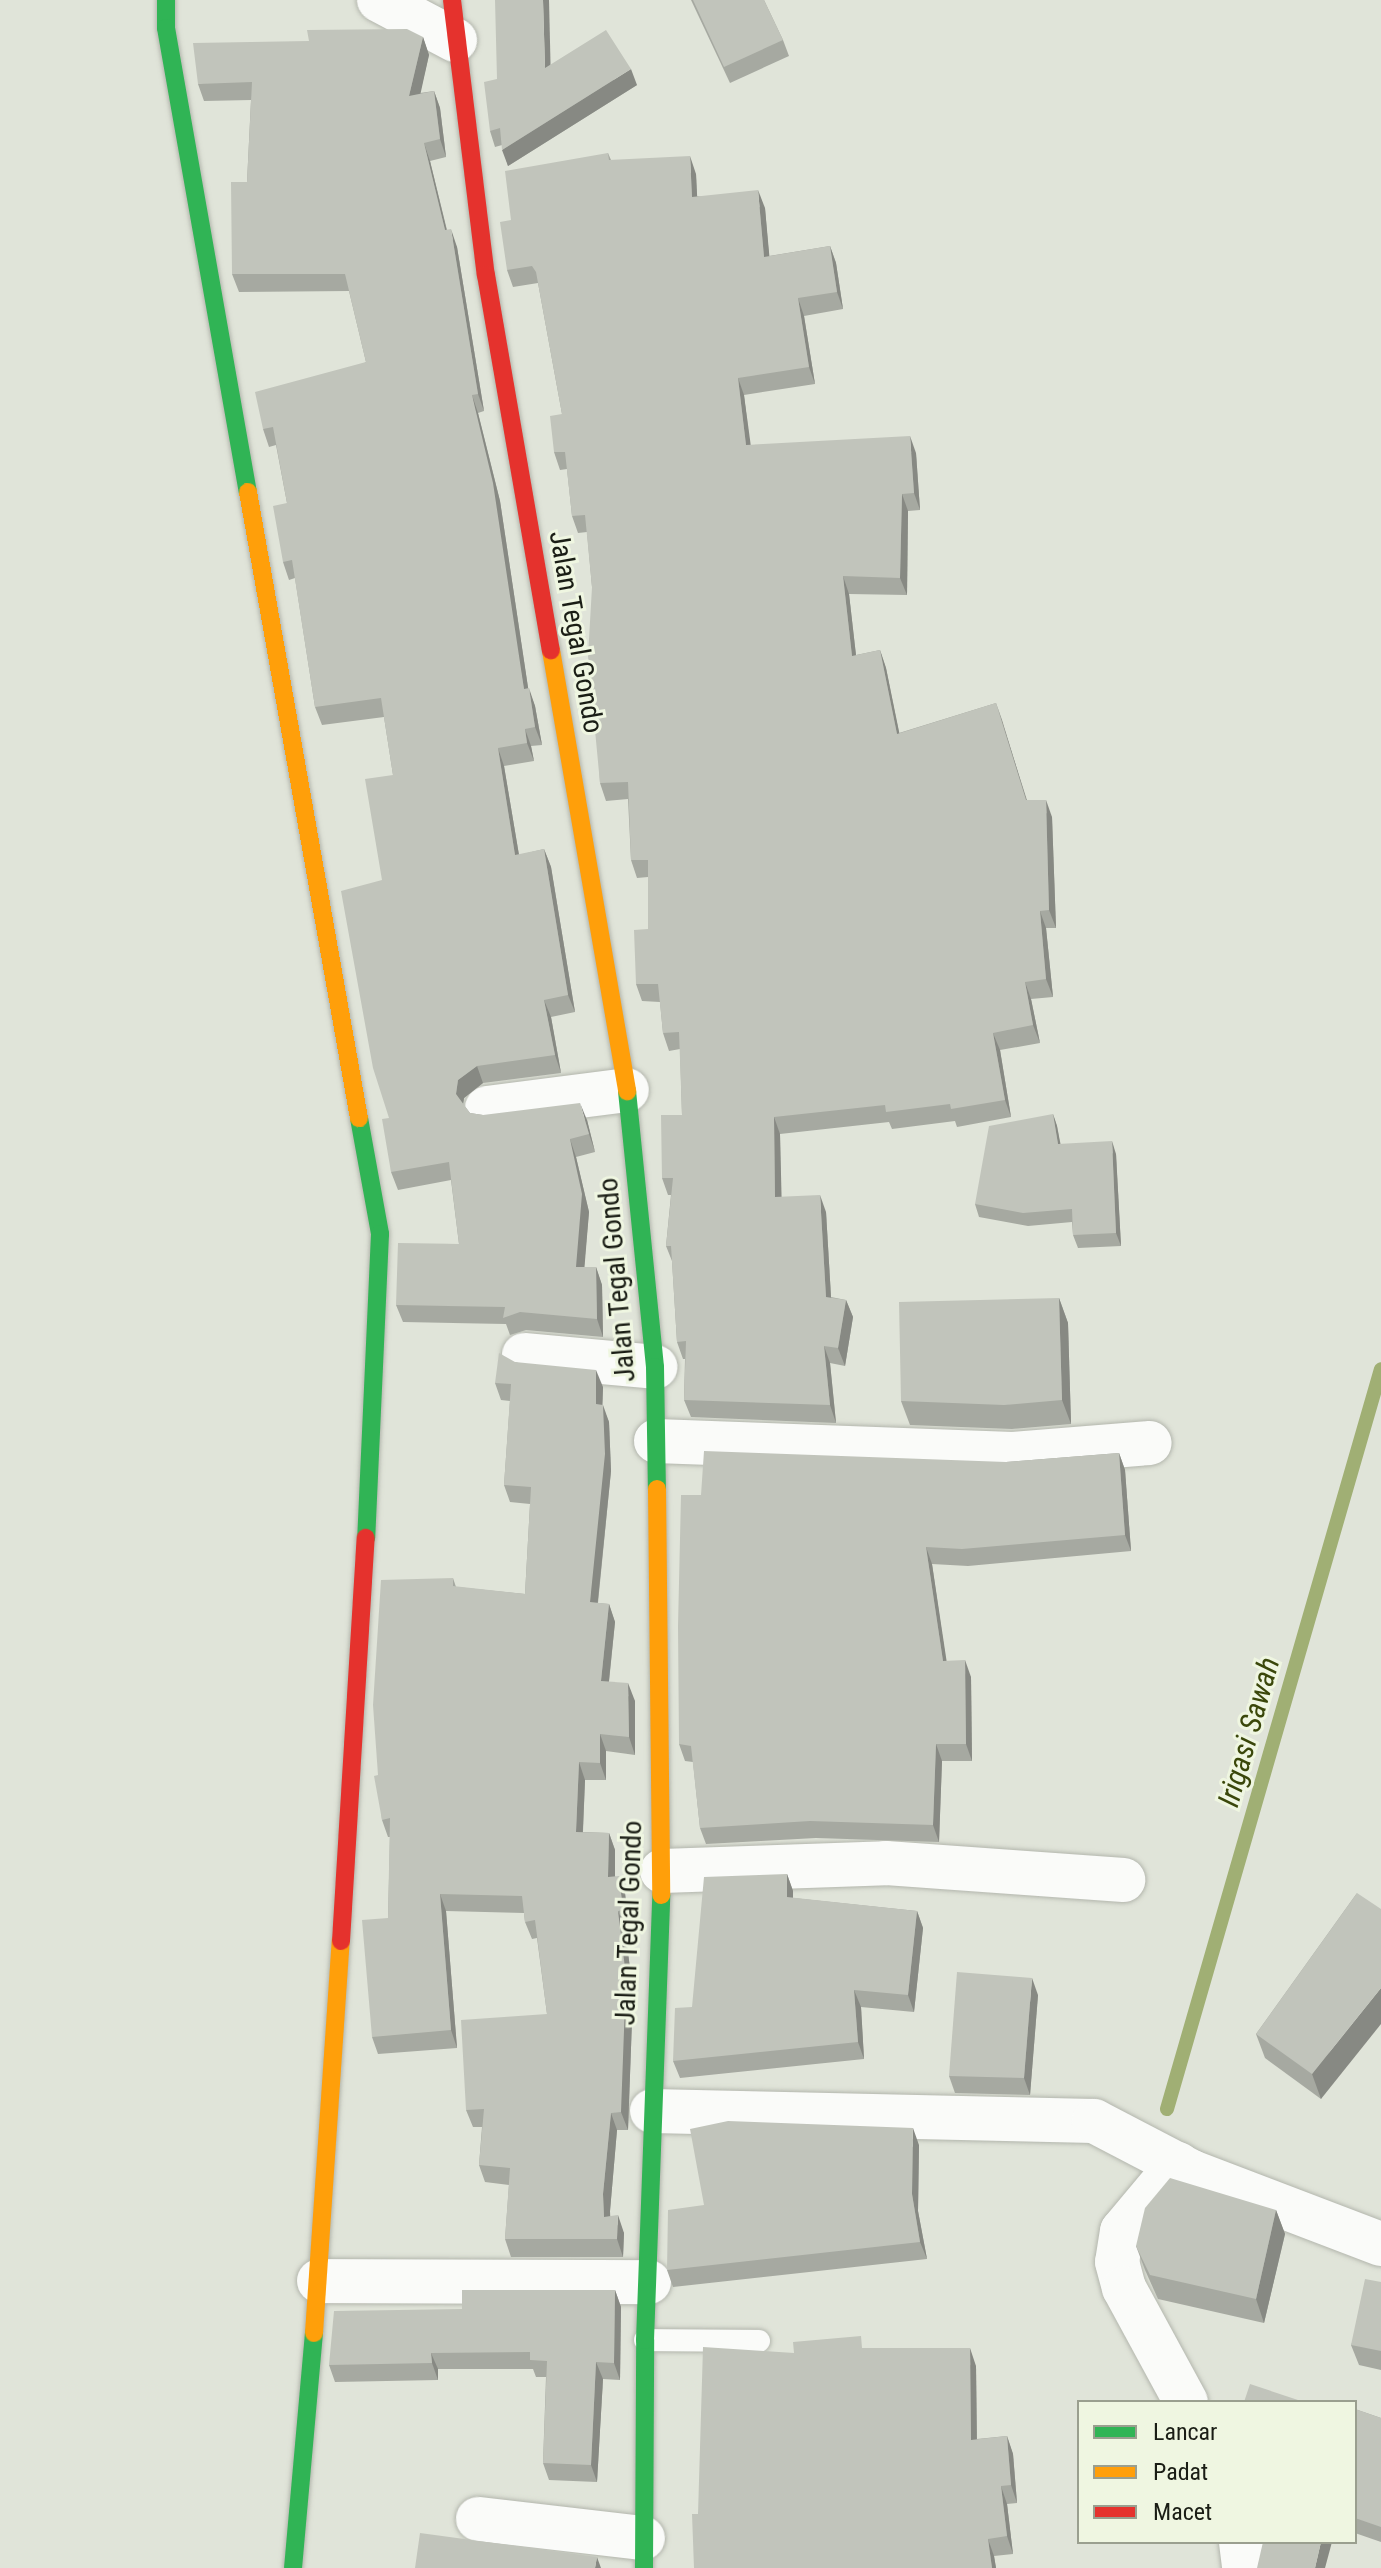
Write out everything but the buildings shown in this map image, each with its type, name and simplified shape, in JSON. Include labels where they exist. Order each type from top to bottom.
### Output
[{"type":"street","points":[[166,0],[166,28],[380,1234],[376,1382],[319,2281],[293,2568]]},
{"type":"street","points":[[379,0],[454,24]]},
{"type":"street","name":"Jalan Tegal Gondo","points":[[454,24],[486,275],[627,1090],[655,1367],[662,1871],[645,2340],[643,2553]]},
{"type":"street","points":[[487,1108],[627,1090]]},
{"type":"street","points":[[524,1355],[655,1367]]},
{"type":"street","points":[[656,1441],[885,1453],[1013,1454],[1134,1445]]},
{"type":"street","points":[[662,1871],[886,1863],[1106,1879]]},
{"type":"street","points":[[652,2111],[1094,2121],[1122,2132],[1174,2161],[1381,2244]]},
{"type":"street","points":[[1174,2161],[1122,2231],[1117,2262],[1124,2288],[1185,2400]]},
{"type":"street","points":[[319,2281],[649,2282]]},
{"type":"street","points":[[478,2519],[643,2553]]},
{"type":"street","points":[[1241,2544],[1244,2568]]},
{"type":"lane","points":[[645,2340],[759,2341]]},
{"type":"waterway","name":"Irigasi Sawah","points":[[1167,2109],[1381,1369]]},
{"type":"traffic: fast","points":[[166,0],[166,28],[248,492]]},
{"type":"traffic: fast","points":[[627,1091],[655,1367],[657,1489]]},
{"type":"traffic: fast","points":[[359,1118],[380,1234],[366,1538]]},
{"type":"traffic: fast","points":[[644,2568],[645,2340],[661,1895]]},
{"type":"traffic: fast","points":[[293,2568],[314,2333]]},
{"type":"traffic: slow","points":[[248,492],[359,1118]]},
{"type":"traffic: slow","points":[[551,650],[627,1091]]},
{"type":"traffic: slow","points":[[657,1489],[661,1895]]},
{"type":"traffic: slow","points":[[314,2333],[341,1941]]},
{"type":"traffic: jam","points":[[452,0],[486,275],[551,650]]},
{"type":"traffic: jam","points":[[341,1941],[366,1538]]}]
